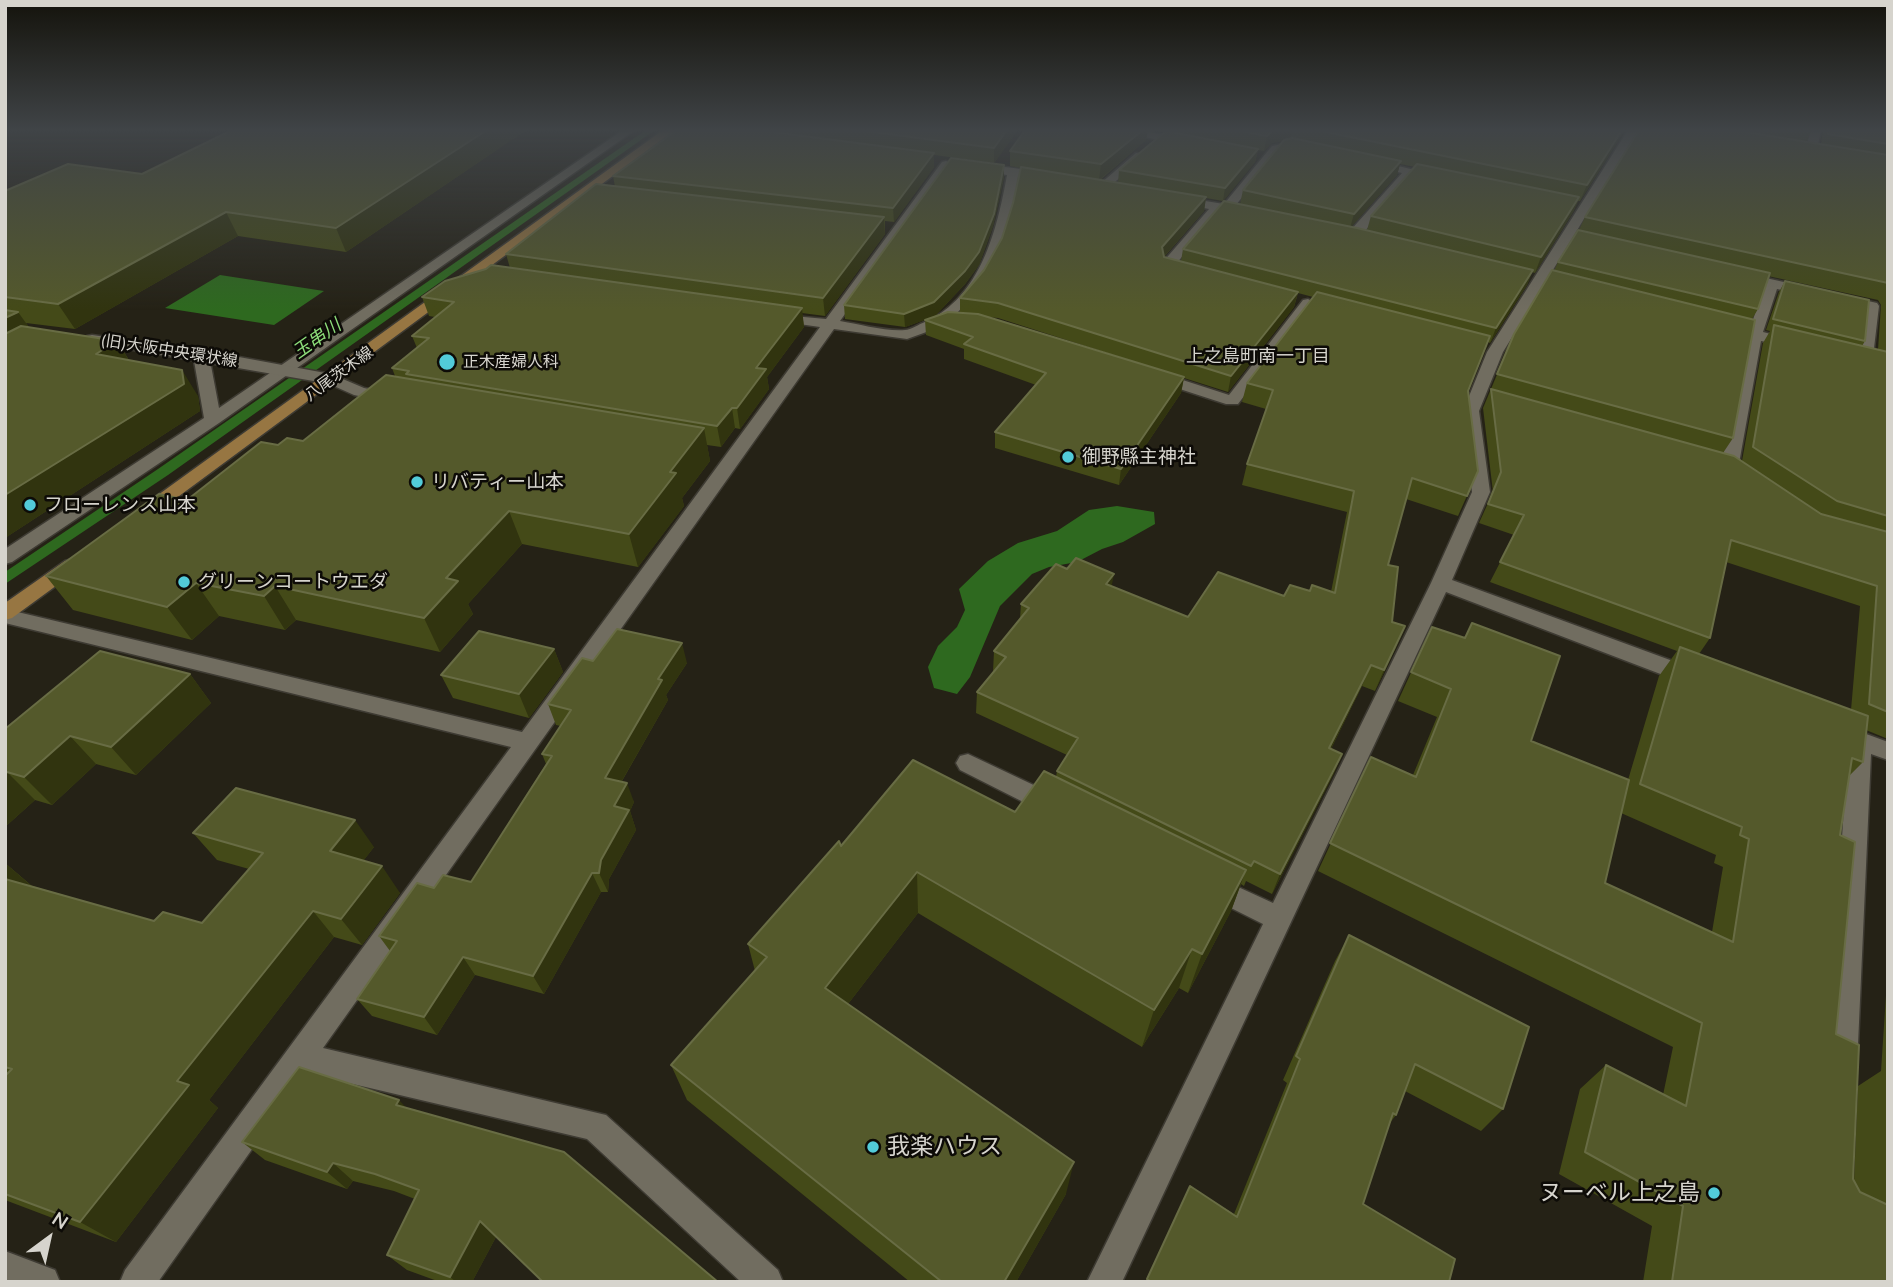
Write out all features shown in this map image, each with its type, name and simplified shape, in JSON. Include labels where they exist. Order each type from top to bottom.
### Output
[{"type":"main road","name":"八尾茨木線","points":[[129,524],[331,379],[483,275],[598,190]]},
{"type":"main road","points":[[5,615],[84,557]]},
{"type":"street","points":[[5,558],[287,370],[545,190]]},
{"type":"street","points":[[136,1282],[527,741],[725,456],[829,325],[920,190]]},
{"type":"street","points":[[761,315],[907,335],[943,318],[980,278],[1004,222],[1010,190]]},
{"type":"street","points":[[1193,273],[1167,266],[1237,190]]},
{"type":"street","points":[[1354,235],[1393,190]]},
{"type":"street","points":[[1104,1282],[1441,583],[1481,492],[1471,411],[1483,401],[1488,350],[1573,239],[1584,208],[1595,190]]},
{"type":"street","points":[[1165,197],[1265,216]]},
{"type":"street","points":[[1571,205],[1584,208]]},
{"type":"street","points":[[1721,272],[1872,306],[1866,362]]},
{"type":"street","points":[[1728,471],[1755,335],[1772,283]]},
{"type":"street","points":[[1143,372],[1232,401],[1308,303]]},
{"type":"street","points":[[943,318],[965,318]]},
{"type":"street","points":[[1714,325],[1805,347]]},
{"type":"street","name":"(旧)大阪中央環状線","points":[[82,338],[287,370],[331,379],[360,392],[415,402]]},
{"type":"street","points":[[201,355],[212,420]]},
{"type":"street","points":[[1441,583],[1708,683]]},
{"type":"street","points":[[5,615],[527,741]]},
{"type":"street","points":[[1840,1088],[1848,736],[1888,751]]},
{"type":"street","points":[[968,763],[1067,813]]},
{"type":"street","points":[[1192,876],[1279,919]]},
{"type":"street","points":[[298,1057],[595,1126],[766,1282]]},
{"type":"street","points":[[5,1268],[43,1282]]},
{"type":"shaded area","points":[[220,275],[324,291],[274,325],[165,308]]},
{"type":"shaded area","points":[[1117,506],[1154,512],[1155,524],[1123,542],[1077,562],[1049,567],[1032,574],[1000,606],[970,677],[957,694],[934,688],[928,667],[938,646],[957,627],[965,610],[959,589],[988,561],[1018,543],[1057,531],[1089,510]]},
{"type":"building","points":[[394,190],[336,228],[226,212],[58,304],[5,297],[5,191]]},
{"type":"building","points":[[588,190],[649,190],[884,217],[823,298],[506,254]]},
{"type":"building","points":[[736,190],[906,190],[893,208]]},
{"type":"building","points":[[928,190],[999,190],[994,214],[979,252],[965,271],[934,302],[904,314],[844,305]]},
{"type":"building","points":[[1016,190],[1163,190],[1206,197],[1162,247],[1164,257],[1298,292],[1231,376],[998,303],[960,298],[984,270],[1002,238]]},
{"type":"building","points":[[1243,190],[1375,190],[1354,214]]},
{"type":"building","points":[[1394,190],[1545,190],[1579,197],[1541,257],[1371,216]]},
{"type":"building","points":[[1602,190],[1888,190],[1888,283],[1585,217]]},
{"type":"building","points":[[1224,201],[1357,228],[1533,270],[1496,328],[1183,249]]},
{"type":"building","points":[[1578,230],[1770,273],[1758,309],[1558,262]]},
{"type":"building","points":[[491,265],[802,308],[756,368],[766,369],[737,408],[732,408],[717,426],[406,374],[409,371],[392,368],[429,338],[412,336],[454,302],[422,297],[445,281],[486,269]]},
{"type":"building","points":[[1552,270],[1755,320],[1733,438],[1497,374],[1514,334]]},
{"type":"building","points":[[1785,281],[1869,300],[1865,341],[1773,319]]},
{"type":"building","points":[[1317,292],[1490,336],[1468,391],[1478,471],[1467,496],[1412,478],[1388,565],[1398,567],[1392,622],[1405,626],[1384,670],[1371,665],[1329,748],[1342,754],[1280,874],[1254,861],[1251,866],[1057,771],[1078,738],[977,692],[1006,657],[994,651],[1029,608],[1021,604],[1056,564],[1067,569],[1076,558],[1114,574],[1106,584],[1188,617],[1218,572],[1284,596],[1290,585],[1310,591],[1312,585],[1335,593],[1354,491],[1247,464],[1273,390],[1247,383]]},
{"type":"building","points":[[5,310],[18,312],[5,318]]},
{"type":"building","points":[[948,312],[978,314],[1184,377],[1121,469],[995,432],[1046,373],[964,344],[973,337],[925,320]]},
{"type":"building","points":[[1774,325],[1888,352],[1888,516],[1837,501],[1753,447]]},
{"type":"building","points":[[21,326],[117,341],[96,354],[182,370],[184,384],[5,495],[5,334]]},
{"type":"building","points":[[386,375],[704,428],[670,472],[676,473],[629,534],[509,511],[446,578],[458,581],[424,618],[275,586],[264,596],[196,583],[167,607],[46,576],[159,494],[187,500],[261,442],[278,445],[287,438],[303,441]]},
{"type":"building","points":[[1491,389],[1734,456],[1821,514],[1888,532],[1888,712],[1869,704],[1877,586],[1731,540],[1710,638],[1500,562],[1524,515],[1488,504],[1501,472]]},
{"type":"building","points":[[1472,623],[1560,656],[1531,741],[1629,780],[1605,883],[1733,942],[1749,839],[1740,835],[1742,827],[1640,784],[1680,647],[1868,716],[1863,762],[1852,758],[1840,835],[1855,842],[1836,1034],[1859,1045],[1853,1179],[1860,1192],[1888,1205],[1888,1282],[1672,1282],[1683,1206],[1585,1152],[1606,1065],[1686,1106],[1702,1023],[1330,843],[1371,757],[1416,777],[1451,689],[1411,672],[1432,627],[1465,638]]},
{"type":"building","points":[[617,629],[682,643],[658,679],[662,680],[605,778],[627,783],[614,806],[629,810],[601,860],[599,873],[592,873],[533,976],[463,957],[424,1017],[357,999],[397,941],[379,936],[417,883],[434,888],[443,875],[471,882],[552,756],[542,754],[571,710],[548,704],[582,658],[593,661]]},
{"type":"building","points":[[479,631],[554,649],[519,694],[441,675]]},
{"type":"building","points":[[100,651],[190,674],[111,747],[70,736],[24,777],[7,772],[5,774],[5,729]]},
{"type":"building","points":[[913,760],[1015,812],[1044,771],[1246,870],[1202,954],[1192,949],[1154,1010],[917,872],[825,988],[1074,1162],[1004,1282],[942,1282],[671,1065],[767,957],[748,944],[839,841],[841,846]]},
{"type":"building","points":[[236,788],[355,820],[330,851],[382,866],[341,919],[313,911],[177,1081],[189,1085],[80,1222],[5,1194],[5,1076],[12,1069],[5,1067],[5,879],[154,921],[163,912],[202,923],[263,853],[193,833]]},
{"type":"building","points":[[1349,935],[1529,1027],[1503,1109],[1415,1064],[1396,1115],[1393,1113],[1363,1204],[1455,1259],[1449,1282],[1151,1282],[1147,1279],[1190,1186],[1237,1217],[1300,1059],[1296,1056]]},
{"type":"building","points":[[299,1067],[399,1100],[396,1105],[564,1152],[718,1282],[543,1282],[480,1221],[450,1277],[387,1255],[419,1190],[333,1163],[327,1172],[242,1142]]},
{"type":"waterway","name":"玉串川","points":[[5,579],[163,472],[565,190]]},
{"type":"place","name":"正木産婦人科","points":[[447,362]]},
{"type":"place","name":"御野縣主神社","points":[[1068,457]]},
{"type":"place","name":"リバティー山本","points":[[417,482]]},
{"type":"place","name":"フローレンス山本","points":[[30,505]]},
{"type":"place","name":"グリーンコートウエダ","points":[[184,582]]},
{"type":"place","name":"我楽ハウス","points":[[873,1147]]},
{"type":"place","name":"ヌーベル上之島","points":[[1714,1193]]},
{"type":"district","name":"上之島町南一丁目","points":[[1258,357]]}]
